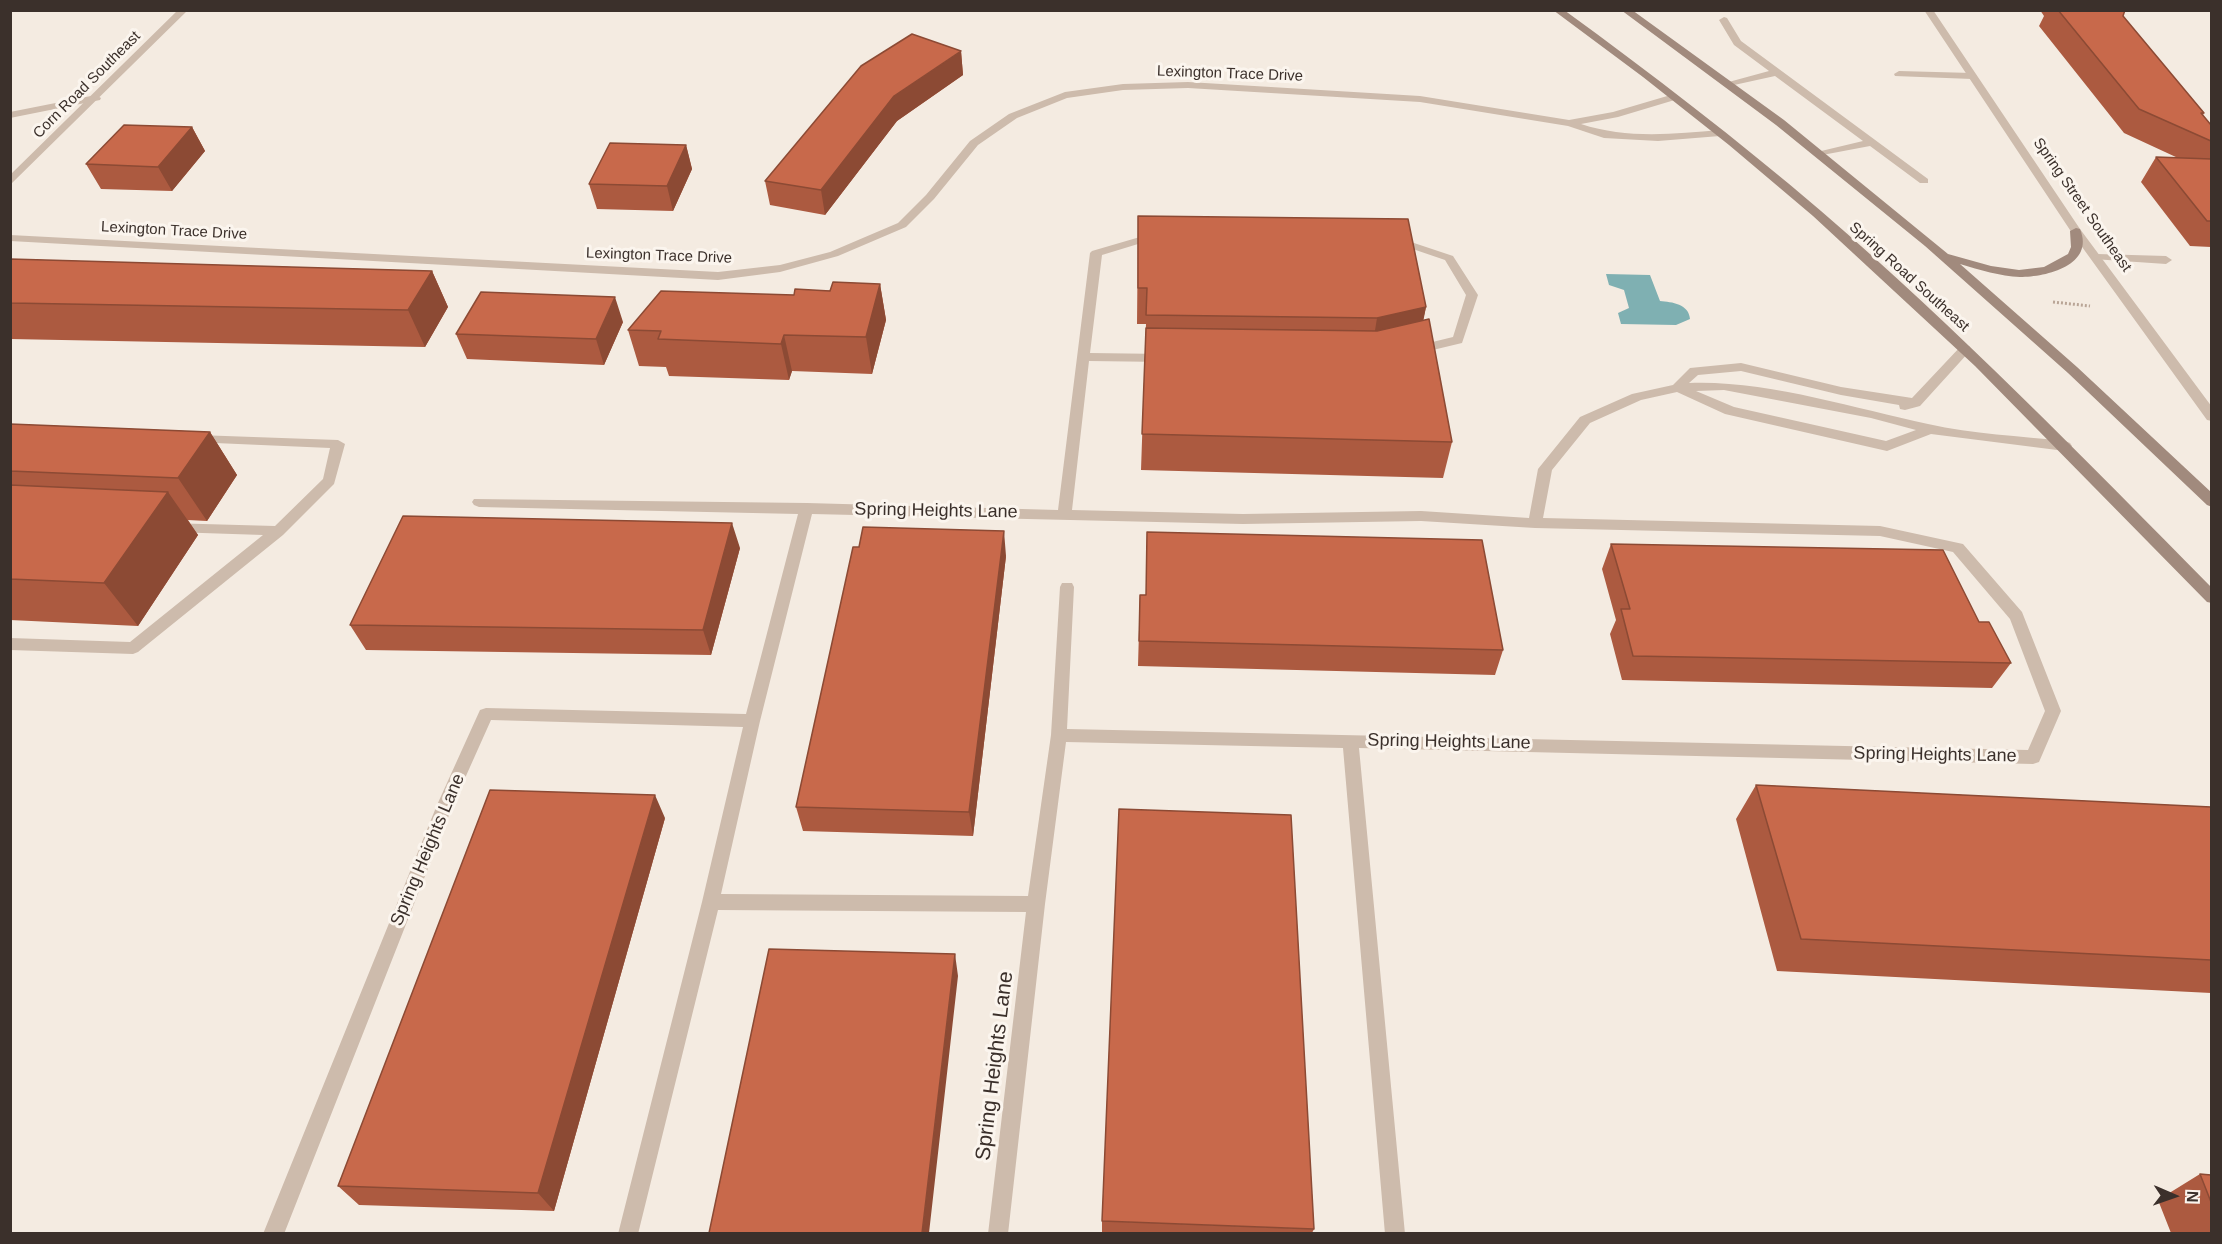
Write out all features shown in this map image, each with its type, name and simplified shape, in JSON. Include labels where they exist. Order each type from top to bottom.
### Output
[{"type":"main road","name":"Spring Road Southeast","points":[[1557,10],[1674,97],[1821,218],[1965,349],[2065,446],[2211,598]]},
{"type":"main road","name":"Spring Road Southeast","points":[[1624,10],[1821,154],[1941,254],[2091,388],[2211,502]]},
{"type":"main road","points":[[1941,254],[1999,272],[2031,273],[2050,269],[2073,257],[2077,249],[2076,231]]},
{"type":"street","name":"Corn Road Southeast","points":[[10,182],[184,10]]},
{"type":"street","name":"Spring Street Southeast","points":[[1928,10],[2076,231],[2211,417]]},
{"type":"street","points":[[1724,20],[1737,43],[1924,181]]},
{"type":"street","points":[[1729,85],[1777,72]]},
{"type":"street","points":[[1899,74],[1972,76]]},
{"type":"street","name":"Lexington Trace Drive","points":[[10,238],[718,276],[780,268],[824,257],[902,225],[930,196],[974,143],[1013,116],[1065,95],[1123,87],[1199,85],[1420,99],[1569,123],[1604,135],[1658,138],[1720,134]]},
{"type":"street","name":"Lexington Trace Drive","points":[[1569,123],[1614,115],[1674,97]]},
{"type":"street","points":[[10,115],[96,98]]},
{"type":"street","points":[[1821,154],[1873,142]]},
{"type":"street","points":[[1065,514],[1096,253],[1162,234],[1173,234]]},
{"type":"street","points":[[1378,241],[1402,242],[1449,258],[1472,295],[1458,340],[1404,353]]},
{"type":"street","points":[[2097,257],[2166,260]]},
{"type":"street","points":[[1870,414],[1915,403],[1965,349]]},
{"type":"street","points":[[1084,357],[1180,358]]},
{"type":"street","points":[[1677,387],[1694,372],[1741,367],[1841,391],[1915,403]]},
{"type":"street","points":[[1535,523],[1545,469],[1585,420],[1637,396],[1677,387],[1724,386],[1870,414],[1930,429],[2065,446]]},
{"type":"street","points":[[1677,387],[1731,411],[1887,446],[1930,429]]},
{"type":"street","points":[[10,644],[133,648],[278,531],[329,481],[338,444],[186,439]]},
{"type":"street","name":"Spring Heights Lane","points":[[479,502],[1243,519],[1421,516],[1535,523],[1880,531],[1958,548],[2017,616],[2053,711],[2033,757],[1059,735]]},
{"type":"street","points":[[628,1233],[711,902],[752,721],[807,508]]},
{"type":"street","points":[[162,526],[278,531]]},
{"type":"street","name":"Spring Heights Lane","points":[[998,1233],[1036,903],[1059,735],[1067,587]]},
{"type":"street","name":"Spring Heights Lane","points":[[273,1233],[445,805],[486,714],[752,721]]},
{"type":"street","name":"Spring Heights Lane","points":[[1350,740],[1395,1233]]},
{"type":"street","points":[[711,902],[1036,903]]},
{"type":"water","points":[[1606,274],[1650,275],[1660,301],[1675,303],[1683,307],[1687,310],[1690,319],[1676,325],[1621,324],[1618,313],[1629,308],[1624,290],[1609,285]]},
{"type":"building","points":[[2058,10],[2125,10],[2123,16],[2204,113],[2201,113],[2211,125],[2211,141],[2139,109]]},
{"type":"building","points":[[912,34],[961,51],[894,96],[821,190],[765,181],[861,66]]},
{"type":"building","points":[[124,125],[192,127],[158,167],[86,164]]},
{"type":"building","points":[[610,143],[686,145],[667,186],[589,184]]},
{"type":"building","points":[[2156,157],[2211,159],[2211,221],[2207,221]]},
{"type":"building","points":[[1138,216],[1408,219],[1426,307],[1377,318],[1146,315],[1147,288],[1138,288]]},
{"type":"building","points":[[10,259],[432,271],[408,310],[10,303]]},
{"type":"building","points":[[833,282],[880,284],[866,337],[784,335],[781,344],[658,339],[661,331],[628,330],[661,291],[794,295],[795,289],[830,291]]},
{"type":"building","points":[[481,292],[615,297],[596,339],[456,334]]},
{"type":"building","points":[[1429,319],[1452,442],[1142,434],[1146,328],[1377,331]]},
{"type":"building","points":[[10,424],[210,432],[178,478],[10,471]]},
{"type":"building","points":[[10,485],[168,492],[104,583],[10,579]]},
{"type":"building","points":[[403,516],[732,523],[703,630],[350,625]]},
{"type":"building","points":[[863,527],[1004,531],[969,812],[796,807],[853,547],[859,547]]},
{"type":"building","points":[[1147,532],[1482,540],[1503,650],[1139,641],[1140,595],[1146,595]]},
{"type":"building","points":[[1611,544],[1943,550],[1979,622],[1989,622],[2011,663],[1633,656],[1621,609],[1630,609]]},
{"type":"building","points":[[1756,785],[2211,807],[2211,960],[1801,939]]},
{"type":"building","points":[[490,790],[655,795],[538,1193],[338,1186]]},
{"type":"building","points":[[1119,809],[1291,815],[1314,1229],[1102,1221]]},
{"type":"building","points":[[769,949],[955,954],[922,1233],[709,1233]]},
{"type":"building","points":[[2200,1174],[2211,1175],[2211,1202]]}]
